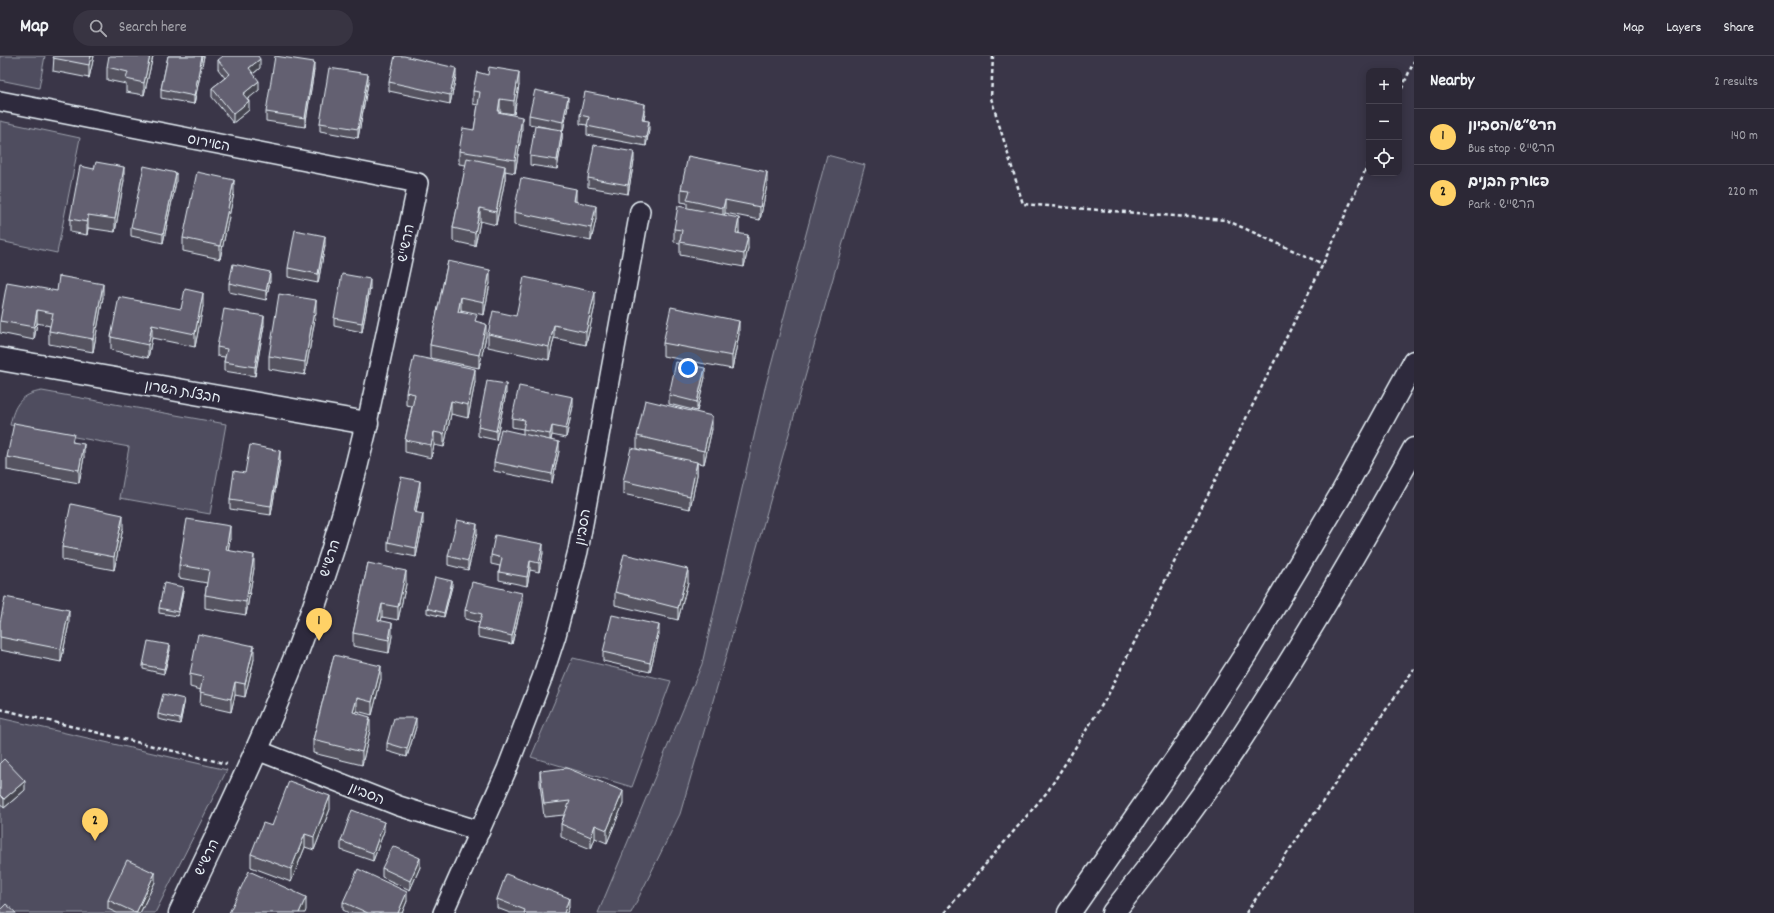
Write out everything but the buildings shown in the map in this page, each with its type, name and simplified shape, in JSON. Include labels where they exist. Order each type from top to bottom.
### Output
[{"type":"main road","name":"חבצלת השרון","points":[[0,359],[367,423]]},
{"type":"main road","points":[[1068,913],[1200,725],[1243,658],[1342,493],[1414,362]]},
{"type":"main road","name":"הרש''ש","points":[[180,913],[278,702],[322,580],[345,509],[367,423]]},
{"type":"main road","points":[[1113,913],[1189,815],[1235,748],[1287,667],[1378,514],[1414,449]]},
{"type":"street","name":"האירוס","points":[[0,101],[418,183]]},
{"type":"street","name":"הרש''ש","points":[[367,423],[418,183]]},
{"type":"street","name":"הסביון","points":[[443,913],[507,769],[542,678],[565,604],[578,551],[640,211]]},
{"type":"street","name":"הסביון","points":[[256,750],[399,806],[480,831]]},
{"type":"path","points":[[993,56],[991,98],[1023,204],[1226,220],[1323,264]]},
{"type":"path","points":[[1402,88],[1414,61]]},
{"type":"path","points":[[944,913],[1048,791],[1107,697],[1323,264],[1366,169]]},
{"type":"path","points":[[1246,913],[1414,669]]},
{"type":"path","points":[[0,709],[248,769]]},
{"type":"shaded area","points":[[0,56],[45,56],[39,88],[0,80]]},
{"type":"shaded area","points":[[0,121],[80,138],[57,253],[0,241]]},
{"type":"shaded area","points":[[827,155],[865,165],[680,814],[631,913],[598,913],[702,664],[765,388]]},
{"type":"shaded area","points":[[42,391],[226,424],[210,514],[120,498],[129,447],[10,425],[16,406],[29,395]]},
{"type":"shaded area","points":[[573,658],[671,681],[632,787],[531,757]]},
{"type":"shaded area","points":[[0,718],[227,770],[155,913],[0,913]]},
{"type":"place","name":"הרש״ש/הסביון","points":[[319,641]]},
{"type":"place","name":"פארק הבנים","points":[[95,841]]}]
